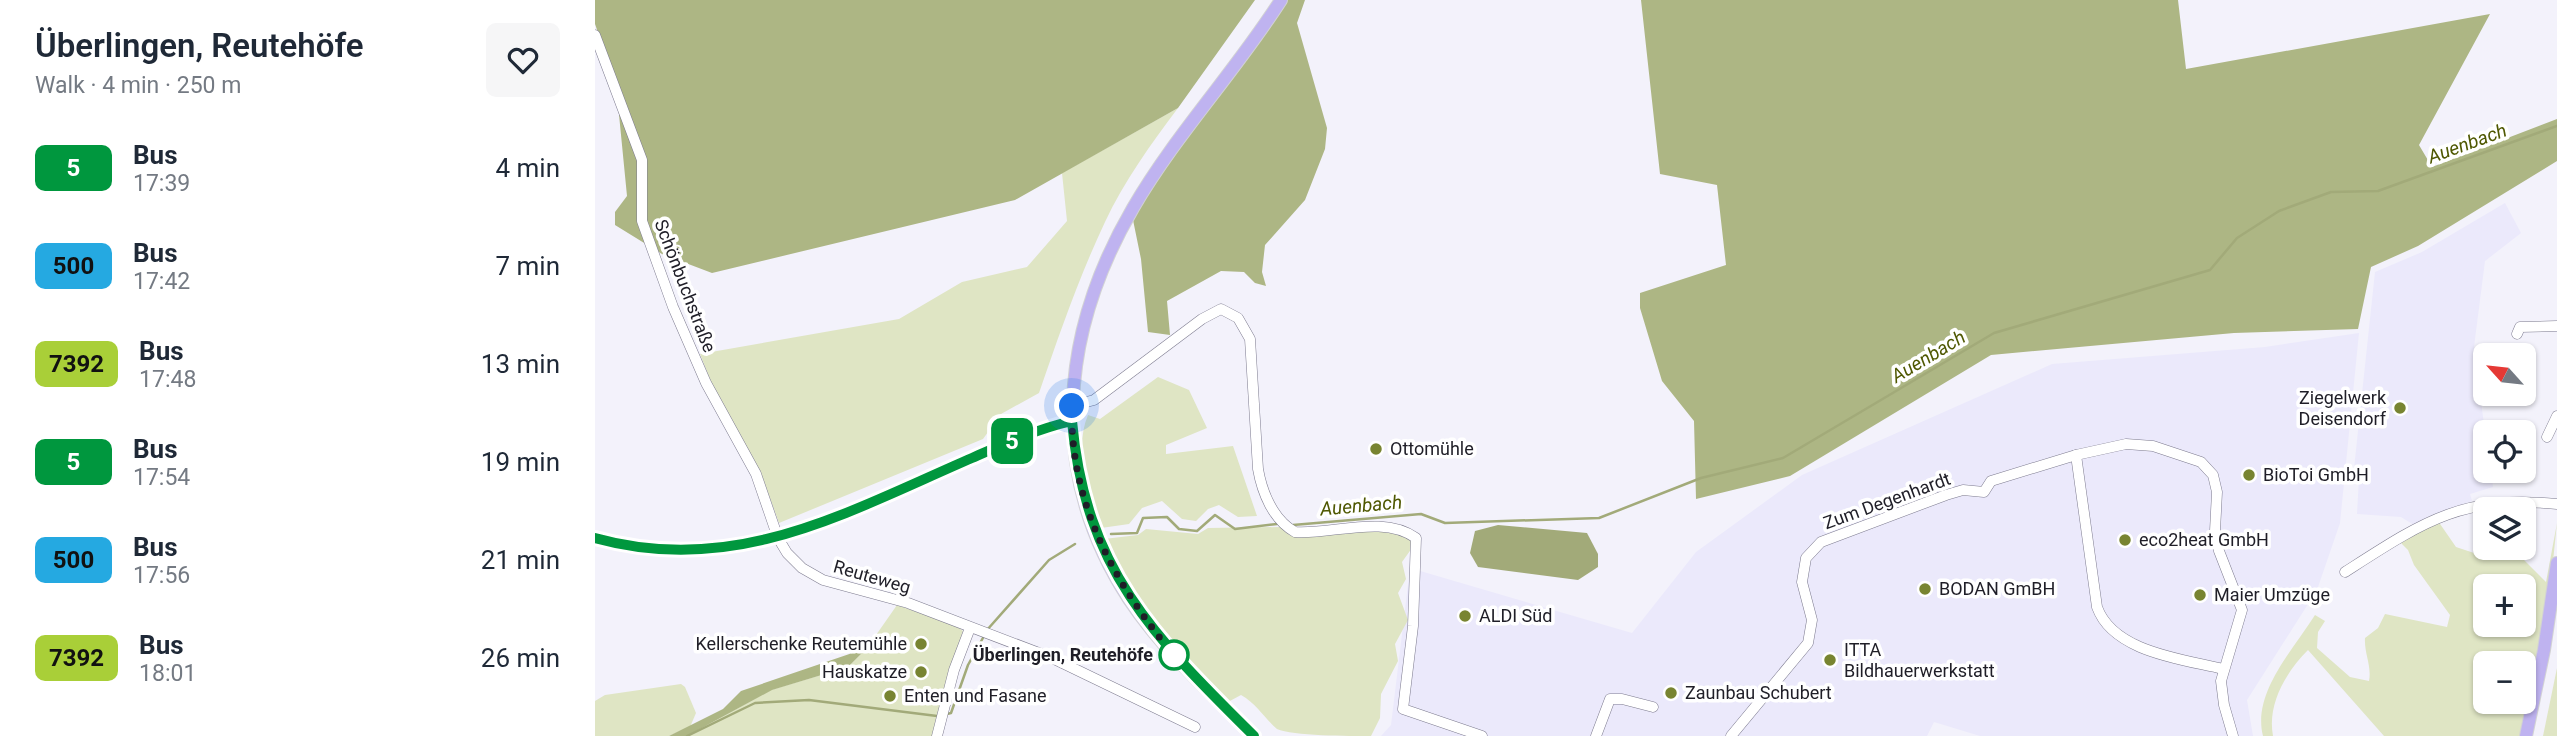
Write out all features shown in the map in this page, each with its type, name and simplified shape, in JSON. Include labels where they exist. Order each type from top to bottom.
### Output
[{"type":"main road","points":[[1254,736],[1168,649],[1113,573],[1087,509],[1075,456],[1072,406],[1075,364],[1086,313],[1117,238],[1154,174],[1281,0]]},
{"type":"main road","points":[[2526,736],[2553,598],[2557,563]]},
{"type":"street","name":"Schönbuchstraße","points":[[595,35],[642,160],[642,221],[673,307],[706,383],[756,474],[778,538]]},
{"type":"street","points":[[1072,406],[1094,401],[1202,318],[1220,309],[1238,318],[1250,339],[1261,490],[1288,528],[1308,533],[1386,528],[1402,530],[1416,538],[1413,626],[1403,709],[1482,736]]},
{"type":"street","points":[[2517,334],[2520,327],[2557,326]]},
{"type":"street","points":[[2547,436],[2557,416]]},
{"type":"street","points":[[595,537],[634,547],[682,551],[735,547],[778,538],[1030,434],[1072,421]]},
{"type":"street","points":[[2223,669],[2128,641],[2113,633],[2104,621],[2097,607],[2076,455],[2126,444],[2153,446],[2201,462],[2214,475],[2217,492],[2215,531],[2219,551],[2242,610],[2223,669],[2224,705],[2233,736]]},
{"type":"street","name":"Zum Degenhardt","points":[[1731,736],[1808,643],[1812,620],[1802,582],[1806,558],[1821,542],[1946,495],[1963,490],[1984,492],[1991,481],[2076,455]]},
{"type":"street","points":[[2345,572],[2430,520],[2473,505],[2519,500],[2557,504]]},
{"type":"street","name":"Reuteweg","points":[[778,538],[802,568],[823,580],[908,603],[1052,658],[1195,727]]},
{"type":"street","points":[[937,732],[943,708],[974,630]]},
{"type":"street","points":[[1596,736],[1610,699],[1622,699],[1653,707]]},
{"type":"shaded area","points":[[595,0],[1255,0],[1178,108],[1015,200],[712,273],[662,254],[615,225],[615,212],[627,196],[616,84],[595,24]]},
{"type":"shaded area","points":[[1286,0],[1305,0],[1297,23],[1327,128],[1325,149],[1305,200],[1265,245],[1262,272],[1266,286],[1255,283],[1244,272],[1221,271],[1167,301],[1170,335],[1148,332],[1141,259],[1132,215]]},
{"type":"shaded area","points":[[1641,0],[2178,0],[2186,69],[2490,14],[2419,145],[2432,167],[2557,119],[2557,161],[2418,246],[2371,267],[2358,329],[2234,333],[1991,355],[1790,476],[1696,499],[1694,421],[1662,381],[1640,308],[1640,293],[1726,265],[1717,185],[1660,174]]},
{"type":"shaded area","points":[[1178,108],[1129,177],[1112,207],[1078,285],[1039,393],[1001,414],[983,439],[779,523],[760,471],[711,382],[700,354],[899,319],[962,282],[1027,267],[1067,221],[1062,173]]},
{"type":"shaded area","points":[[2505,203],[2521,233],[2485,261],[2473,343],[2473,406],[2482,406],[2483,420],[2473,420],[2473,483],[2492,483],[2493,487],[2470,494],[2472,501],[2427,517],[2414,525],[2401,517],[2357,514],[2359,478],[2353,478],[2375,272],[2422,252]]},
{"type":"shaded area","points":[[2359,333],[2340,523],[2317,590],[2247,700],[2253,736],[1980,736],[1934,722],[1927,736],[1381,736],[1391,725],[1410,568],[1632,633],[1696,552],[1802,475],[2052,364],[2265,347]]},
{"type":"shaded area","points":[[1158,377],[1189,390],[1207,428],[1166,445],[1166,454],[1233,446],[1257,516],[1238,517],[1219,505],[1208,509],[1196,521],[1182,519],[1162,501],[1142,508],[1129,524],[1101,528],[1088,487],[1083,457],[1082,443],[1088,415],[1100,419]]},
{"type":"shaded area","points":[[2438,521],[2456,547],[2473,553],[2473,560],[2524,560],[2546,582],[2557,523],[2551,580],[2536,661],[2536,651],[2473,651],[2473,714],[2526,714],[2522,736],[2384,736],[2308,650],[2292,668],[2280,689],[2273,712],[2273,736],[2263,736],[2263,704],[2269,688],[2286,657],[2315,615],[2325,621],[2318,632],[2317,648],[2350,677],[2369,681],[2365,638],[2378,628],[2385,614],[2447,627],[2450,615],[2414,565],[2408,550],[2401,543]]},
{"type":"shaded area","points":[[1498,525],[1587,533],[1598,554],[1598,567],[1578,580],[1478,567],[1470,553],[1475,531]]},
{"type":"shaded area","points":[[1281,527],[1295,536],[1347,530],[1386,530],[1399,532],[1412,540],[1412,548],[1402,562],[1406,579],[1398,593],[1408,620],[1395,644],[1398,661],[1381,694],[1380,718],[1371,736],[1284,731],[1277,729],[1241,695],[1228,702],[1175,646],[1142,606],[1104,539],[1138,535],[1146,529],[1198,534],[1208,528]]},
{"type":"shaded area","points":[[897,605],[955,625],[963,631],[932,736],[687,736],[771,690],[848,667],[867,648]]},
{"type":"shaded area","points":[[867,648],[848,667],[772,690],[687,736],[669,736],[723,709],[741,691]]},
{"type":"shaded area","points":[[2557,668],[2557,736],[2543,736]]},
{"type":"shaded area","points":[[681,684],[685,687],[696,713],[690,727],[669,736],[595,736],[595,701],[605,695]]},
{"type":"waterway","name":"Auenbach","points":[[1293,525],[1421,514],[1445,523],[1599,518],[1701,478],[1783,458],[1994,333],[2210,270],[2237,238],[2279,211],[2331,192],[2378,191],[2557,126]]},
{"type":"waterway","name":"Auenbach","points":[[1111,534],[1137,533],[1143,518],[1167,517],[1179,529],[1197,531],[1215,515],[1235,529],[1277,524]]},
{"type":"waterway","name":"Auenbach","points":[[987,630],[1049,560],[1075,544]]},
{"type":"waterway","name":"Auenbach","points":[[947,714],[951,713],[968,665],[984,636]]},
{"type":"waterway","name":"Auenbach","points":[[687,736],[755,703],[809,700],[937,716]]},
{"type":"bus line","name":"5","points":[[595,538],[634,547],[682,551],[761,543],[843,513],[1030,434],[1072,421],[1079,481],[1087,509],[1113,573],[1168,649],[1254,736]]},
{"type":"place","name":"Ziegelwerk Deisendorf","points":[[2400,408]]},
{"type":"place","name":"Ottomühle","points":[[1376,449]]},
{"type":"place","name":"BioToi GmbH","points":[[2249,475]]},
{"type":"place","name":"eco2heat GmbH","points":[[2125,540]]},
{"type":"place","name":"BODAN GmBH","points":[[1925,589]]},
{"type":"place","name":"Maier Umzüge","points":[[2200,595]]},
{"type":"place","name":"ALDI Süd","points":[[1465,616]]},
{"type":"place","name":"Kellerschenke Reutemühle","points":[[921,644]]},
{"type":"place","name":"Überlingen, Reutehöfe","points":[[1174,655]]},
{"type":"place","name":"ITTA Bildhauerwerkstatt","points":[[1830,660]]},
{"type":"place","name":"Hauskatze","points":[[921,672]]},
{"type":"place","name":"Zaunbau Schubert","points":[[1671,693]]},
{"type":"place","name":"Enten und Fasane","points":[[890,696]]},
{"type":"route","points":[[1072,406],[1079,481],[1102,548],[1113,573],[1131,601],[1174,655]]}]
